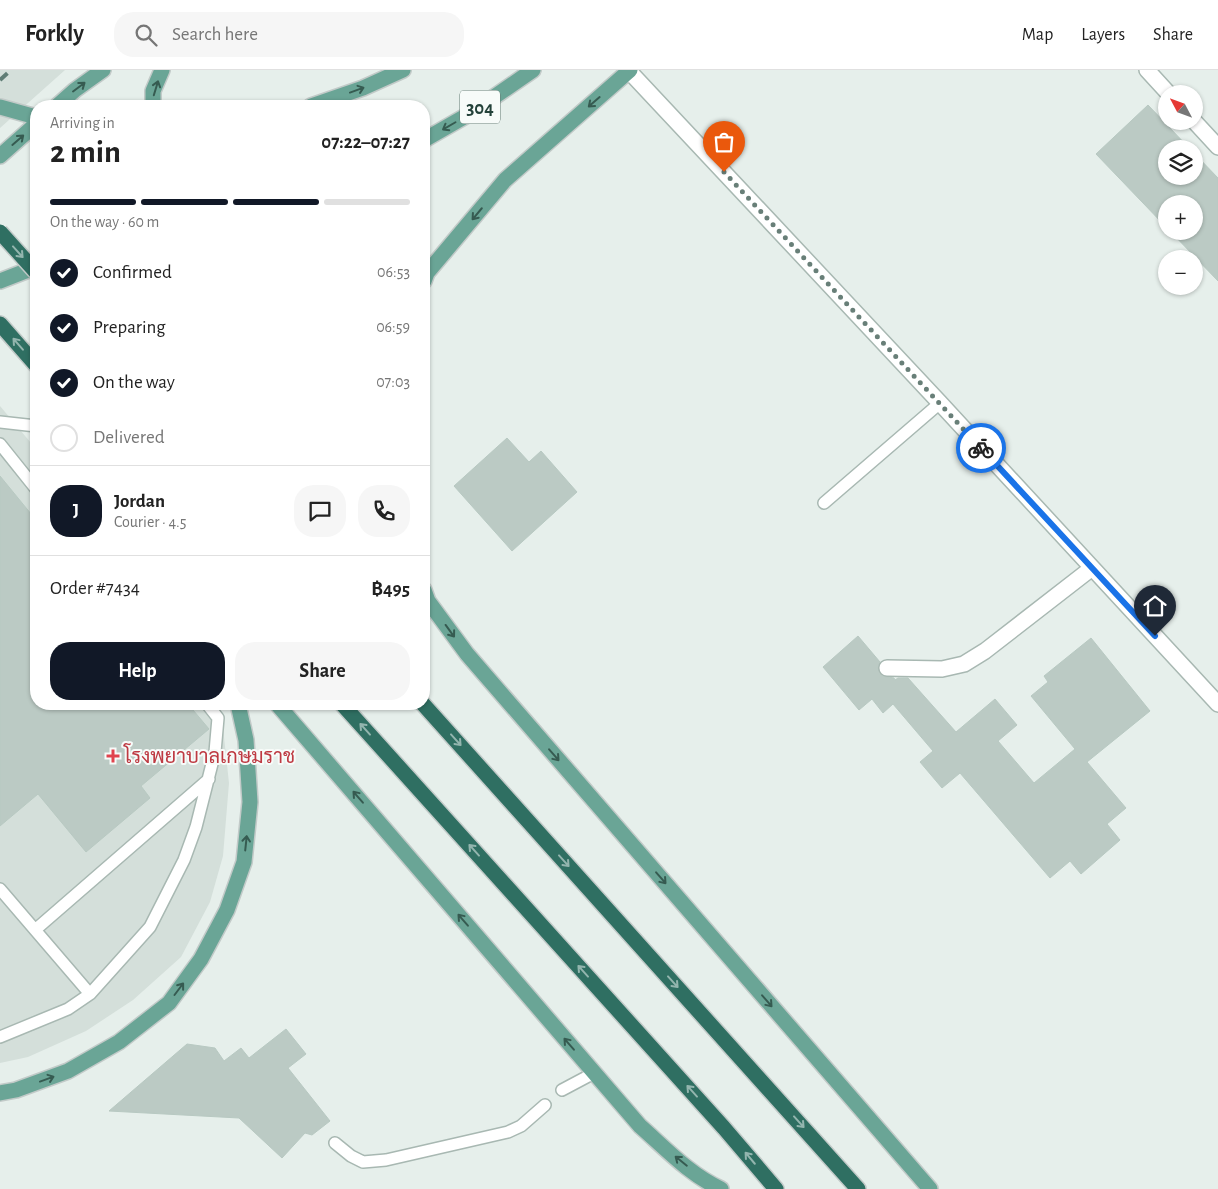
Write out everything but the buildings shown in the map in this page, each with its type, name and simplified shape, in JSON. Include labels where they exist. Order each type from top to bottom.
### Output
[{"type":"highway","points":[[0,232],[30,265]]},
{"type":"highway","points":[[0,324],[30,358]]},
{"type":"highway","points":[[347,710],[724,1128],[776,1189]]},
{"type":"highway","points":[[428,710],[858,1189]]},
{"type":"main road","points":[[63,100],[103,70]]},
{"type":"main road","points":[[153,100],[162,70]]},
{"type":"main road","points":[[328,100],[363,88],[403,70]]},
{"type":"main road","name":"304","points":[[430,137],[471,113],[533,70]]},
{"type":"main road","points":[[430,269],[505,180],[630,70]]},
{"type":"main road","points":[[0,107],[30,115]]},
{"type":"main road","points":[[0,156],[30,129]]},
{"type":"main road","points":[[0,281],[30,269]]},
{"type":"main road","points":[[430,604],[467,654],[930,1189]]},
{"type":"main road","points":[[0,1093],[16,1090],[68,1072],[120,1042],[168,1003],[201,960],[227,910],[244,862],[250,802],[246,740],[239,710]]},
{"type":"main road","points":[[282,710],[640,1126],[709,1184],[721,1189]]},
{"type":"street","points":[[630,70],[1218,704]]},
{"type":"street","points":[[1146,70],[1160,85]]},
{"type":"street","points":[[1202,130],[1218,147]]},
{"type":"street","points":[[887,668],[942,669],[964,664],[986,651],[1092,568]]},
{"type":"lane","points":[[824,503],[940,403]]},
{"type":"lane","points":[[0,422],[30,425]]},
{"type":"lane","points":[[0,444],[30,482]]},
{"type":"lane","points":[[0,1037],[68,1009],[90,994],[150,927],[184,860],[196,828],[215,752],[218,718],[212,710]]},
{"type":"lane","points":[[34,930],[209,779]]},
{"type":"lane","points":[[0,889],[90,994]]},
{"type":"lane","points":[[562,1090],[594,1072]]},
{"type":"lane","points":[[335,1143],[350,1156],[363,1162],[386,1160],[508,1132],[521,1126],[545,1104]]},
{"type":"shaded area","points":[[0,70],[65,70],[30,100],[0,128]]},
{"type":"shaded area","name":"โรงพยาบาลเกษมราช","points":[[0,406],[30,442],[30,710],[216,710],[223,728],[229,783],[223,856],[210,902],[181,957],[133,1000],[86,1031],[28,1057],[0,1063]]},
{"type":"railway","points":[[0,80],[11,70]]},
{"type":"way so far","points":[[724,172],[981,448]]},
{"type":"place","name":"โรงพยาบาลเกษมราช","points":[[113,756]]},
{"type":"route","points":[[981,448],[1155,636]]}]
